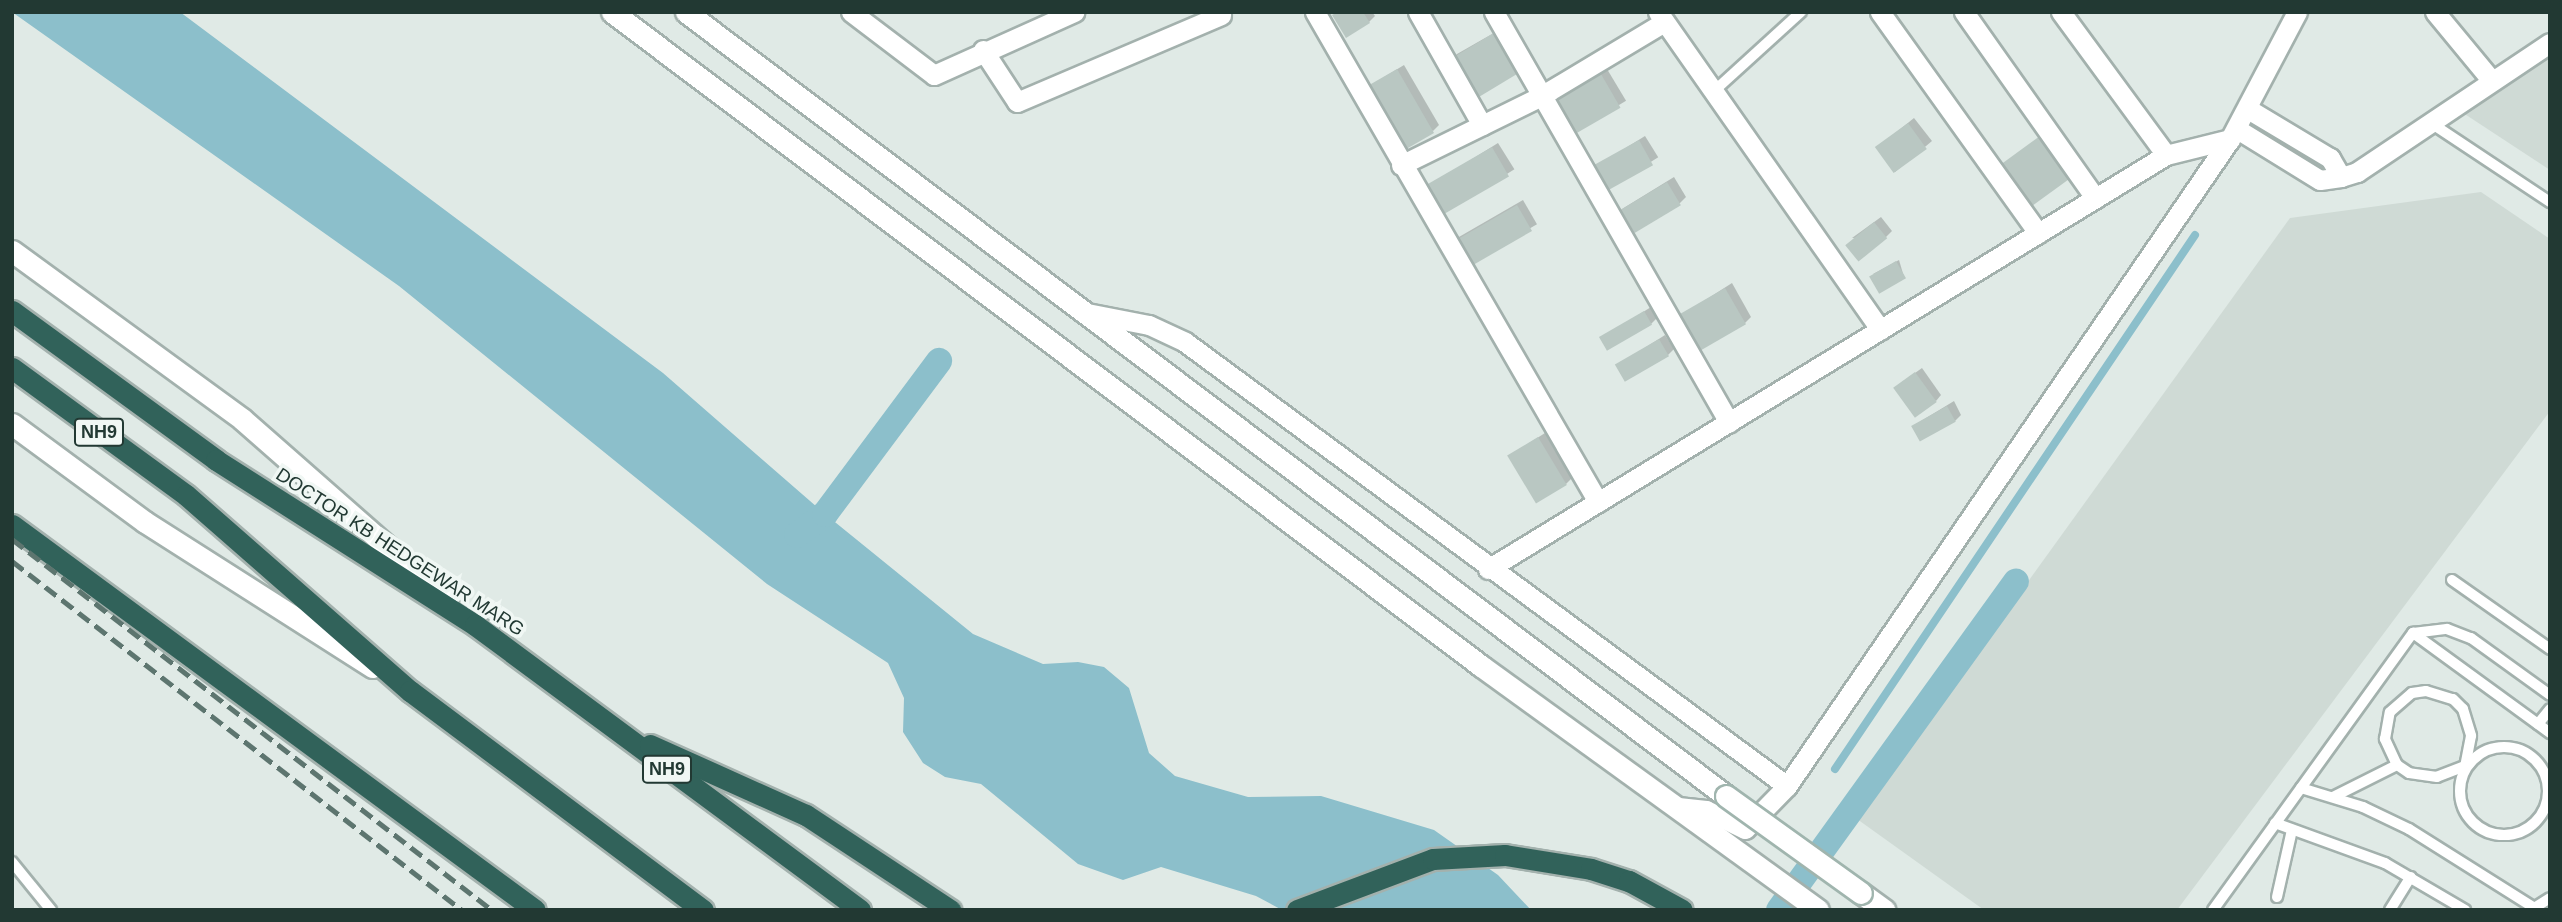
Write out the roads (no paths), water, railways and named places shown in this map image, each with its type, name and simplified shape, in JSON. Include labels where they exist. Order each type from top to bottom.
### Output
[{"type":"highway","name":"DOCTOR KB HEDGEWAR MARG","points":[[12,311],[216,460],[475,625],[860,910]]},
{"type":"highway","name":"NH9","points":[[12,368],[186,495],[410,691],[704,910]]},
{"type":"highway","points":[[12,525],[535,910]]},
{"type":"highway","points":[[610,727],[806,815],[950,910]]},
{"type":"highway","points":[[1297,910],[1398,869],[1433,859],[1493,855],[1544,858],[1591,869],[1629,881],[1682,910]]},
{"type":"main road","points":[[612,12],[1481,666],[1817,909]]},
{"type":"main road","points":[[686,12],[1726,796],[1884,910]]},
{"type":"main road","points":[[12,251],[242,419],[475,625]]},
{"type":"main road","points":[[12,424],[145,522],[410,691]]},
{"type":"street","points":[[851,12],[934,75],[983,50],[1074,12]]},
{"type":"street","points":[[1315,12],[1598,502]]},
{"type":"street","points":[[1418,12],[1482,125]]},
{"type":"street","points":[[1494,12],[1729,422]]},
{"type":"street","points":[[1880,12],[2038,233]]},
{"type":"street","points":[[1964,12],[2095,198]]},
{"type":"street","points":[[2061,12],[2166,155]]},
{"type":"street","points":[[1678,807],[1706,810],[1745,829],[1751,827],[1787,786],[2255,114],[2297,12]]},
{"type":"street","points":[[2435,12],[2492,81]]},
{"type":"street","points":[[983,50],[1017,102],[1221,15]]},
{"type":"street","points":[[1401,165],[1541,96],[1661,17],[1881,330]]},
{"type":"street","points":[[1488,569],[2166,155],[2240,135],[2320,180],[2341,177],[2357,172],[2550,43]]},
{"type":"street","points":[[2255,114],[2330,158],[2341,177]]},
{"type":"street","points":[[1082,312],[1149,325],[1185,342],[1488,569],[1787,786]]},
{"type":"lane","points":[[1713,92],[1801,12]]},
{"type":"lane","points":[[2431,122],[2550,202]]},
{"type":"lane","points":[[2452,580],[2550,649]]},
{"type":"lane","points":[[2213,910],[2413,633],[2447,629],[2471,638],[2550,695]]},
{"type":"lane","points":[[2413,633],[2550,733]]},
{"type":"lane","points":[[2465,766],[2423,777],[2397,765],[2385,739],[2390,712],[2412,693],[2426,691],[2447,696],[2463,709],[2471,736],[2465,766],[2460,794],[2463,808],[2482,830],[2510,835],[2530,827],[2544,810],[2548,796],[2545,775],[2532,757],[2519,750],[2490,749],[2465,766]]},
{"type":"lane","points":[[2538,724],[2550,709]]},
{"type":"lane","points":[[2333,797],[2397,765]]},
{"type":"lane","points":[[2301,788],[2333,797],[2409,829],[2532,909],[2550,898]]},
{"type":"lane","points":[[2275,823],[2411,877],[2465,910]]},
{"type":"lane","points":[[2277,897],[2292,830]]},
{"type":"lane","points":[[12,862],[51,910]]},
{"type":"lane","points":[[2390,910],[2411,877]]},
{"type":"water","points":[[12,12],[180,12],[663,373],[825,514],[973,634],[1043,664],[1078,662],[1104,667],[1129,688],[1149,753],[1175,776],[1248,797],[1321,796],[1434,830],[1498,875],[1531,910],[1282,910],[1256,896],[1161,867],[1123,880],[1078,864],[981,784],[945,777],[923,763],[903,732],[904,698],[888,663],[767,584],[399,286]]},
{"type":"waterway","points":[[1835,769],[2195,235]]},
{"type":"waterway","points":[[797,535],[825,514],[939,361]]},
{"type":"waterway","points":[[1779,910],[2016,581]]},
{"type":"railway","points":[[12,539],[492,910]]},
{"type":"railway","points":[[12,561],[462,910]]}]
